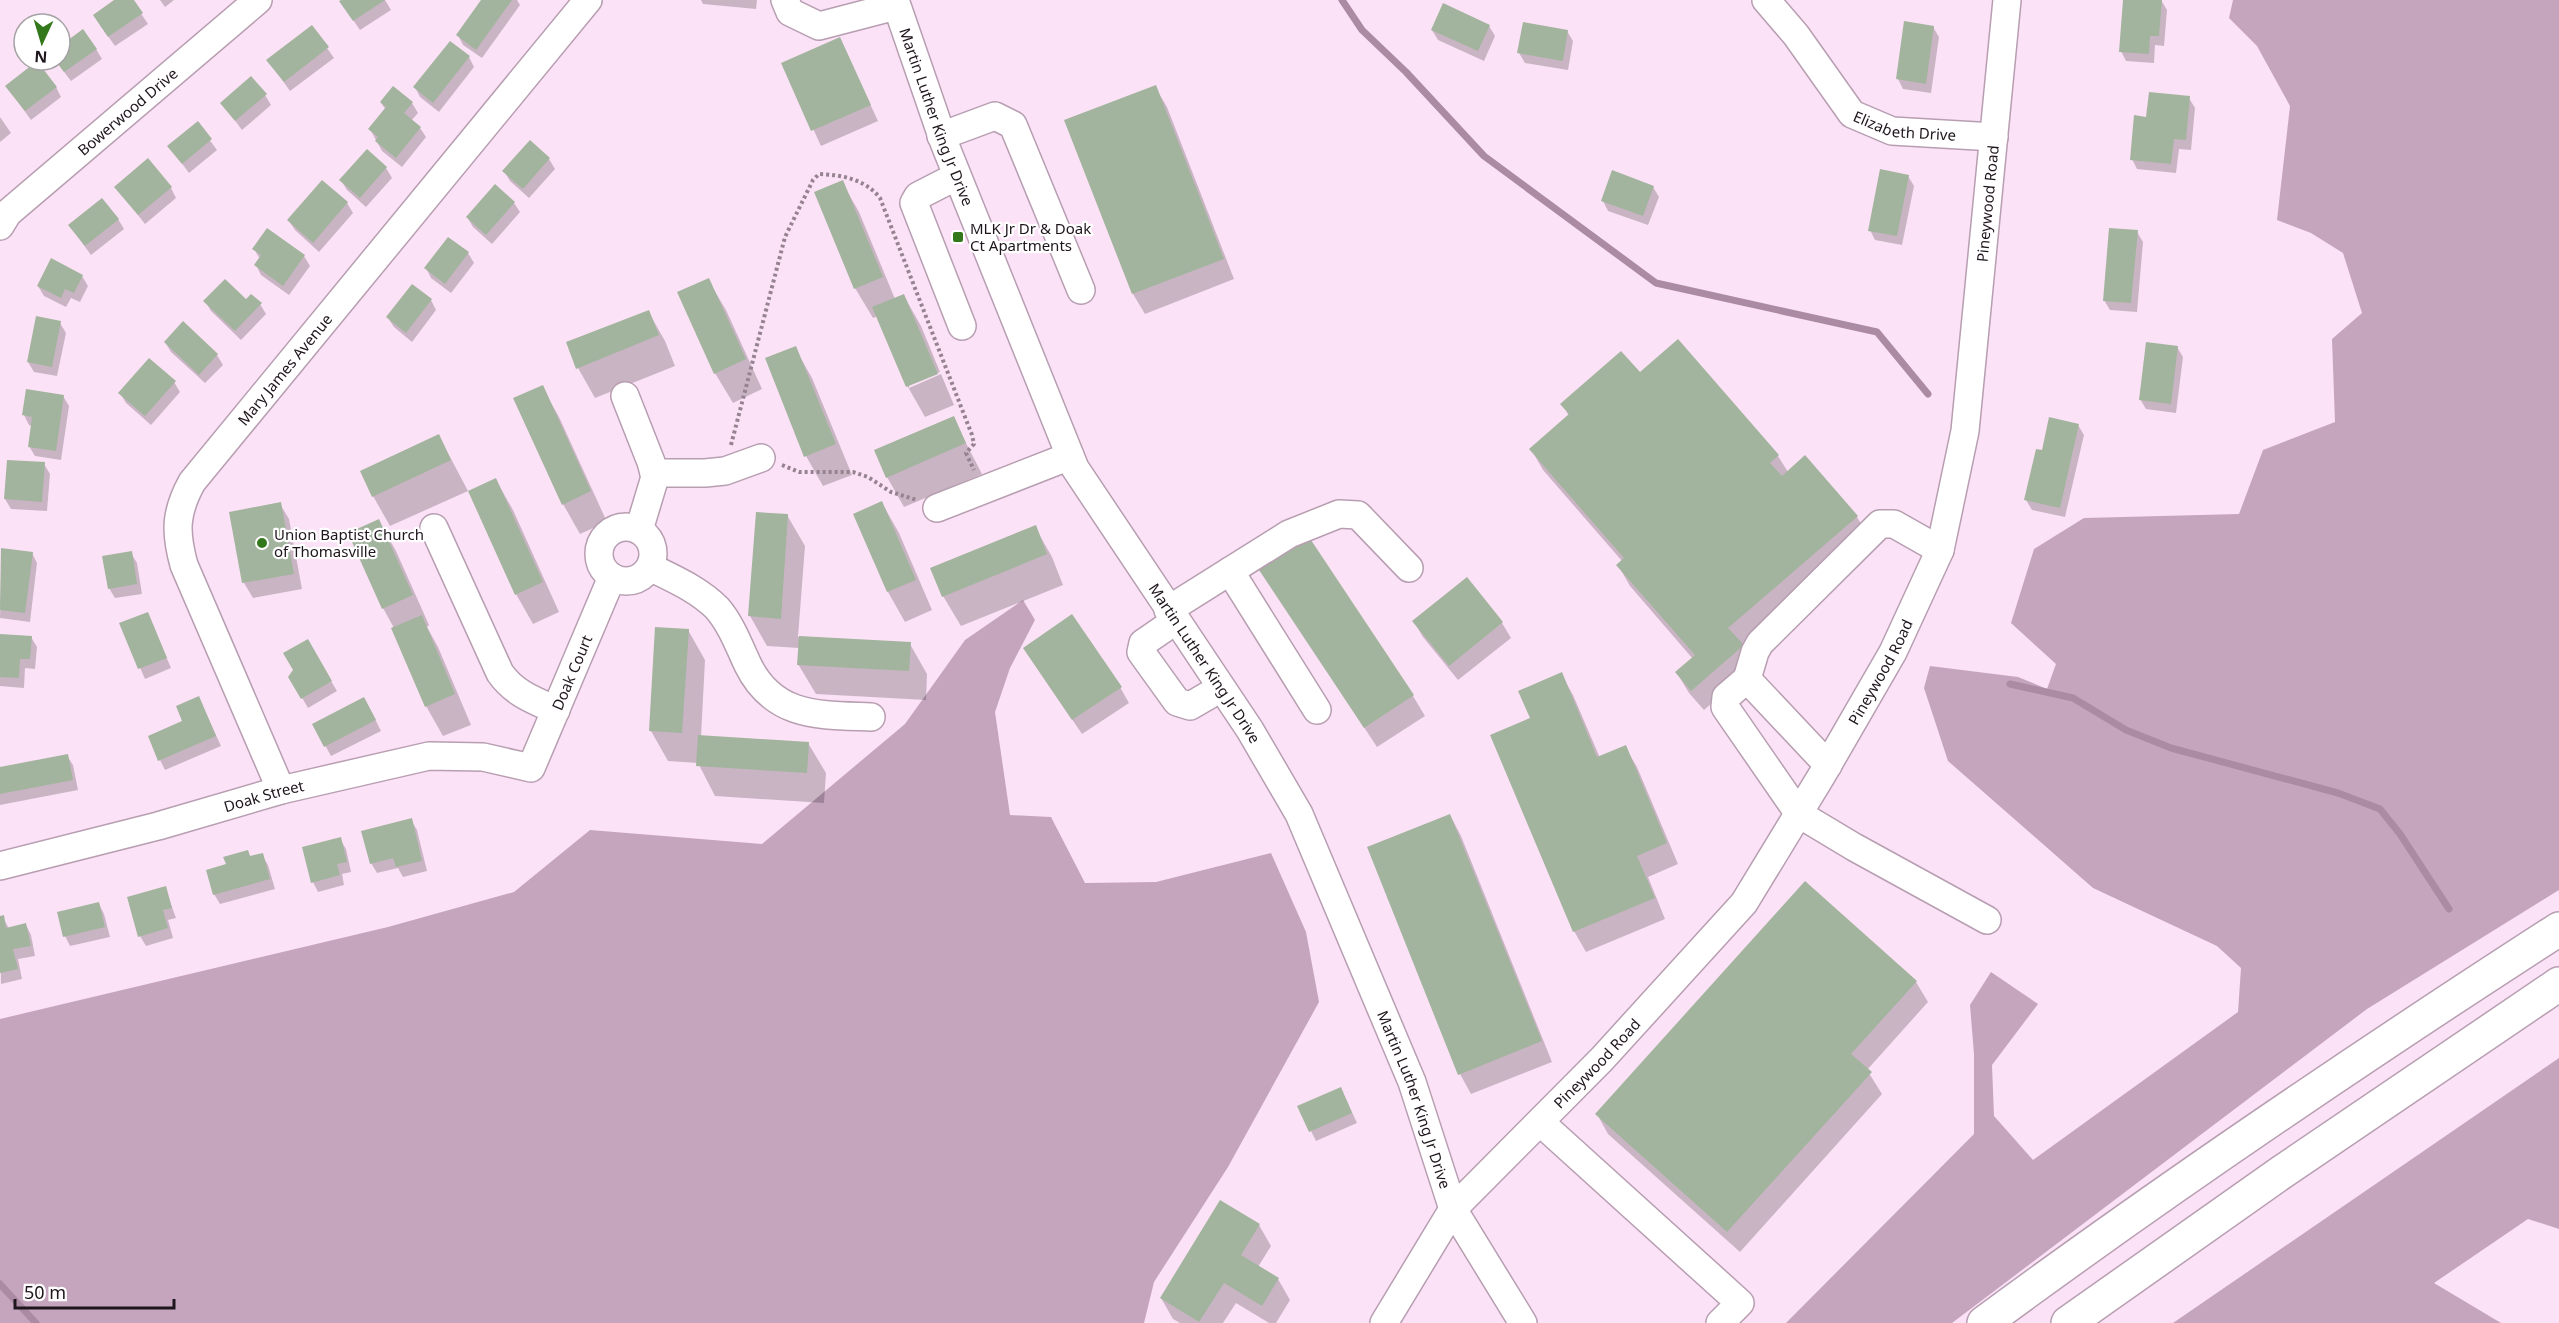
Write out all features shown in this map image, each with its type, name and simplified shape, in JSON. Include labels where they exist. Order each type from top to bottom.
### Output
[{"type":"highway","points":[[1984,1323],[2122,1221],[2448,1000],[2559,929]]},
{"type":"highway","points":[[2068,1323],[2282,1172],[2559,984]]},
{"type":"street","name":"Bowerwood Drive","points":[[0,226],[8,213],[258,0]]},
{"type":"street","name":"Mary James Avenue","points":[[281,790],[184,565],[178,542],[177,521],[183,498],[192,482],[588,0]]},
{"type":"street","points":[[785,0],[790,12],[819,26],[895,3]]},
{"type":"street","name":"Elizabeth Drive","points":[[1766,0],[1796,35],[1852,114],[1892,131],[1994,137]]},
{"type":"street","name":"Pineywood Road","points":[[1384,1323],[1453,1209],[1602,1059],[1744,903],[1893,652],[1940,550],[1965,431],[2007,0]]},
{"type":"street","name":"Martin Luther King Jr Drive","points":[[895,3],[957,176],[1075,468],[1250,730],[1299,814],[1412,1082],[1453,1209],[1523,1323]]},
{"type":"street","points":[[942,136],[995,116],[1013,125],[1081,290]]},
{"type":"street","points":[[957,176],[918,196],[914,203],[962,327]]},
{"type":"street","points":[[625,396],[655,477],[639,530]]},
{"type":"street","points":[[937,508],[1070,456]]},
{"type":"street","points":[[654,473],[725,471],[761,458]]},
{"type":"street","points":[[1221,688],[1190,706],[1177,702],[1141,652],[1143,644],[1172,615],[1230,571],[1289,534],[1338,514],[1358,515],[1409,568]]},
{"type":"street","points":[[1940,550],[1894,524],[1880,524],[1760,643],[1755,651],[1747,679],[1726,697],[1725,707],[1799,813],[1854,847],[1987,920]]},
{"type":"street","points":[[621,527],[639,530],[646,535],[654,550],[650,567],[638,579],[620,581],[612,577],[600,563],[600,544],[612,530],[621,527]]},
{"type":"street","points":[[434,528],[500,673],[509,686],[522,696],[556,710]]},
{"type":"street","points":[[650,567],[697,591],[717,608],[727,622],[752,674],[768,695],[809,714],[871,717]]},
{"type":"street","points":[[1230,571],[1317,710]]},
{"type":"street","name":"Doak Court","points":[[531,768],[612,577]]},
{"type":"street","points":[[1747,679],[1828,765]]},
{"type":"street","name":"Doak Street","points":[[0,866],[158,826],[281,790],[429,756],[483,757],[531,768]]},
{"type":"street","points":[[1540,1122],[1740,1303],[1720,1323]]},
{"type":"path","points":[[725,471],[785,237],[813,180],[819,174],[838,174],[872,188],[880,198],[972,435],[974,444],[966,453],[983,490]]},
{"type":"path","points":[[761,458],[799,472],[853,472],[868,477],[891,492],[937,508]]},
{"type":"shaded area","points":[[2233,0],[2559,0],[2559,890],[2367,1009],[1952,1323],[1786,1323],[1974,1134],[1974,1054],[1970,1005],[1991,972],[2038,1004],[1992,1065],[1994,1116],[2033,1160],[2238,1012],[2241,968],[2217,946],[2093,888],[1948,761],[1924,688],[1930,666],[2018,677],[2047,689],[2056,664],[2011,623],[2034,549],[2084,518],[2239,514],[2263,450],[2335,422],[2332,339],[2362,313],[2343,253],[2311,233],[2277,220],[2290,106],[2257,46],[2229,18]]},
{"type":"shaded area","points":[[1023,600],[1035,620],[1010,668],[995,712],[1010,815],[1051,817],[1085,883],[1156,882],[1271,853],[1306,932],[1319,1002],[1228,1167],[1154,1282],[1144,1323],[0,1323],[0,1019],[388,927],[514,892],[590,830],[762,844],[905,724],[965,640]]},
{"type":"shaded area","points":[[2559,1058],[2559,1229],[2528,1219],[2434,1283],[2501,1323],[2173,1323]]},
{"type":"building","points":[[114,0],[134,0],[143,13],[108,37],[93,15]]},
{"type":"building","points":[[341,0],[385,0],[353,21],[339,1]]},
{"type":"building","points":[[481,0],[512,0],[476,50],[456,35]]},
{"type":"building","points":[[2123,0],[2162,0],[2159,36],[2150,36],[2149,54],[2119,52]]},
{"type":"building","points":[[1443,3],[1490,25],[1478,51],[1431,30]]},
{"type":"building","points":[[1904,21],[1934,26],[1926,84],[1896,79]]},
{"type":"building","points":[[1523,22],[1568,30],[1563,61],[1517,53]]},
{"type":"building","points":[[312,25],[329,47],[284,82],[266,60]]},
{"type":"building","points":[[83,29],[97,49],[72,66],[72,37]]},
{"type":"building","points":[[840,37],[871,105],[811,131],[781,63]]},
{"type":"building","points":[[450,41],[470,56],[433,103],[413,87]]},
{"type":"building","points":[[23,72],[45,72],[57,87],[25,111],[5,86]]},
{"type":"building","points":[[251,76],[267,94],[235,121],[220,103]]},
{"type":"building","points":[[1156,85],[1224,259],[1132,294],[1064,120]]},
{"type":"building","points":[[393,86],[413,102],[404,113],[421,127],[396,158],[375,141],[378,137],[368,129],[386,107],[380,102]]},
{"type":"building","points":[[2149,92],[2190,96],[2186,140],[2174,139],[2171,164],[2130,160],[2134,115],[2146,117]]},
{"type":"building","points":[[198,121],[212,139],[182,164],[167,146]]},
{"type":"building","points":[[530,140],[550,158],[523,189],[502,171]]},
{"type":"building","points":[[367,149],[387,167],[360,198],[339,180]]},
{"type":"building","points":[[148,158],[172,187],[138,215],[114,187]]},
{"type":"building","points":[[1880,169],[1909,175],[1897,236],[1868,231]]},
{"type":"building","points":[[1612,170],[1654,186],[1643,216],[1601,201]]},
{"type":"building","points":[[322,180],[348,202],[313,243],[287,220]]},
{"type":"building","points":[[843,180],[883,277],[854,289],[814,192]]},
{"type":"building","points":[[495,184],[515,202],[486,235],[466,217]]},
{"type":"building","points":[[102,198],[119,219],[85,246],[68,225]]},
{"type":"building","points":[[267,228],[305,255],[283,286],[254,265],[261,255],[252,249]]},
{"type":"building","points":[[2109,228],[2138,230],[2131,303],[2103,301]]},
{"type":"building","points":[[448,237],[469,252],[445,284],[424,268]]},
{"type":"building","points":[[51,258],[83,275],[74,293],[65,289],[61,298],[37,286]]},
{"type":"building","points":[[709,278],[746,359],[714,374],[677,292]]},
{"type":"building","points":[[225,279],[246,299],[251,294],[262,303],[235,331],[203,301]]},
{"type":"building","points":[[412,284],[432,299],[406,333],[386,317]]},
{"type":"building","points":[[904,294],[938,374],[906,387],[872,307]]},
{"type":"building","points":[[649,310],[659,335],[576,369],[566,342]]},
{"type":"building","points":[[36,316],[61,321],[52,367],[27,362]]},
{"type":"building","points":[[183,321],[218,354],[199,375],[164,342]]},
{"type":"building","points":[[1678,339],[1779,455],[1770,463],[1782,476],[1805,455],[1858,516],[1728,628],[1744,645],[1691,691],[1675,672],[1695,655],[1616,565],[1624,558],[1529,449],[1569,414],[1560,404],[1621,351],[1640,372]]},
{"type":"building","points":[[2146,342],[2178,346],[2171,404],[2139,400]]},
{"type":"building","points":[[796,346],[836,444],[804,457],[765,358]]},
{"type":"building","points":[[149,358],[176,381],[145,416],[118,393]]},
{"type":"building","points":[[543,385],[591,491],[562,505],[513,398]]},
{"type":"building","points":[[26,389],[64,395],[56,451],[28,447],[32,417],[22,415]]},
{"type":"building","points":[[954,416],[966,443],[886,478],[874,450]]},
{"type":"building","points":[[2049,417],[2079,424],[2060,508],[2024,500],[2036,449],[2042,450]]},
{"type":"building","points":[[439,434],[451,460],[372,497],[360,471]]},
{"type":"building","points":[[7,460],[45,462],[42,502],[4,499]]},
{"type":"building","points":[[496,478],[543,582],[515,595],[468,491]]},
{"type":"building","points":[[882,501],[916,580],[887,592],[853,514]]},
{"type":"building","name":"Union Baptist Church of Thomasville","points":[[281,502],[294,574],[242,583],[229,512]]},
{"type":"building","points":[[756,512],[788,514],[781,619],[748,616]]},
{"type":"building","points":[[379,519],[413,595],[382,609],[348,533]]},
{"type":"building","points":[[1036,525],[1047,554],[942,597],[930,568]]},
{"type":"building","points":[[1307,534],[1414,695],[1364,728],[1257,567]]},
{"type":"building","points":[[1,548],[33,552],[25,613],[0,610]]},
{"type":"building","points":[[132,551],[137,584],[108,589],[102,556]]},
{"type":"building","points":[[1467,577],[1503,622],[1449,666],[1412,621]]},
{"type":"building","points":[[148,612],[167,658],[138,669],[119,623]]},
{"type":"building","points":[[1072,614],[1122,687],[1072,720],[1023,648]]},
{"type":"building","points":[[422,615],[455,694],[425,707],[391,628]]},
{"type":"building","points":[[655,627],[689,629],[682,733],[649,731]]},
{"type":"building","points":[[0,634],[32,636],[30,659],[20,659],[19,678],[0,677]]},
{"type":"building","points":[[799,636],[911,642],[909,671],[797,665]]},
{"type":"building","points":[[308,639],[332,681],[301,699],[288,677],[293,670],[283,653]]},
{"type":"building","points":[[1562,672],[1597,757],[1626,745],[1667,843],[1637,856],[1655,898],[1573,932],[1490,735],[1530,718],[1518,691]]},
{"type":"building","points":[[199,696],[216,736],[158,761],[148,736],[182,721],[176,706]]},
{"type":"building","points":[[364,697],[376,720],[324,747],[312,724]]},
{"type":"building","points":[[698,735],[809,742],[807,773],[696,766]]},
{"type":"building","points":[[68,754],[73,780],[0,794],[0,767]]},
{"type":"building","points":[[1450,814],[1542,1041],[1458,1075],[1367,847]]},
{"type":"building","points":[[412,818],[422,861],[396,867],[393,858],[370,864],[361,831]]},
{"type":"building","points":[[341,837],[347,862],[337,864],[340,875],[311,883],[302,847]]},
{"type":"building","points":[[248,850],[250,856],[263,853],[270,879],[213,895],[206,870],[226,864],[223,857]]},
{"type":"building","points":[[1805,881],[1917,981],[1851,1054],[1872,1072],[1727,1232],[1595,1114]]},
{"type":"building","points":[[166,886],[172,908],[163,910],[168,928],[138,937],[127,897]]},
{"type":"building","points":[[99,902],[105,927],[63,937],[57,912]]},
{"type":"building","points":[[4,915],[6,928],[26,923],[31,946],[13,949],[18,969],[0,973],[0,916]]},
{"type":"building","points":[[1341,1087],[1352,1113],[1309,1132],[1297,1106]]},
{"type":"building","points":[[1220,1200],[1260,1224],[1241,1255],[1279,1278],[1262,1306],[1224,1283],[1199,1322],[1160,1298]]},
{"type":"waterway","points":[[1342,0],[1362,30],[1406,72],[1484,156],[1656,283],[1877,332],[1928,394]]},
{"type":"waterway","points":[[2010,684],[2073,698],[2126,730],[2171,748],[2338,793],[2380,809],[2400,834],[2449,909]]},
{"type":"waterway","points":[[0,1284],[36,1323]]},
{"type":"place","name":"MLK Jr Dr & Doak Ct Apartments","points":[[958,237]]},
{"type":"place","name":"Union Baptist Church of Thomasville","points":[[262,543]]}]
